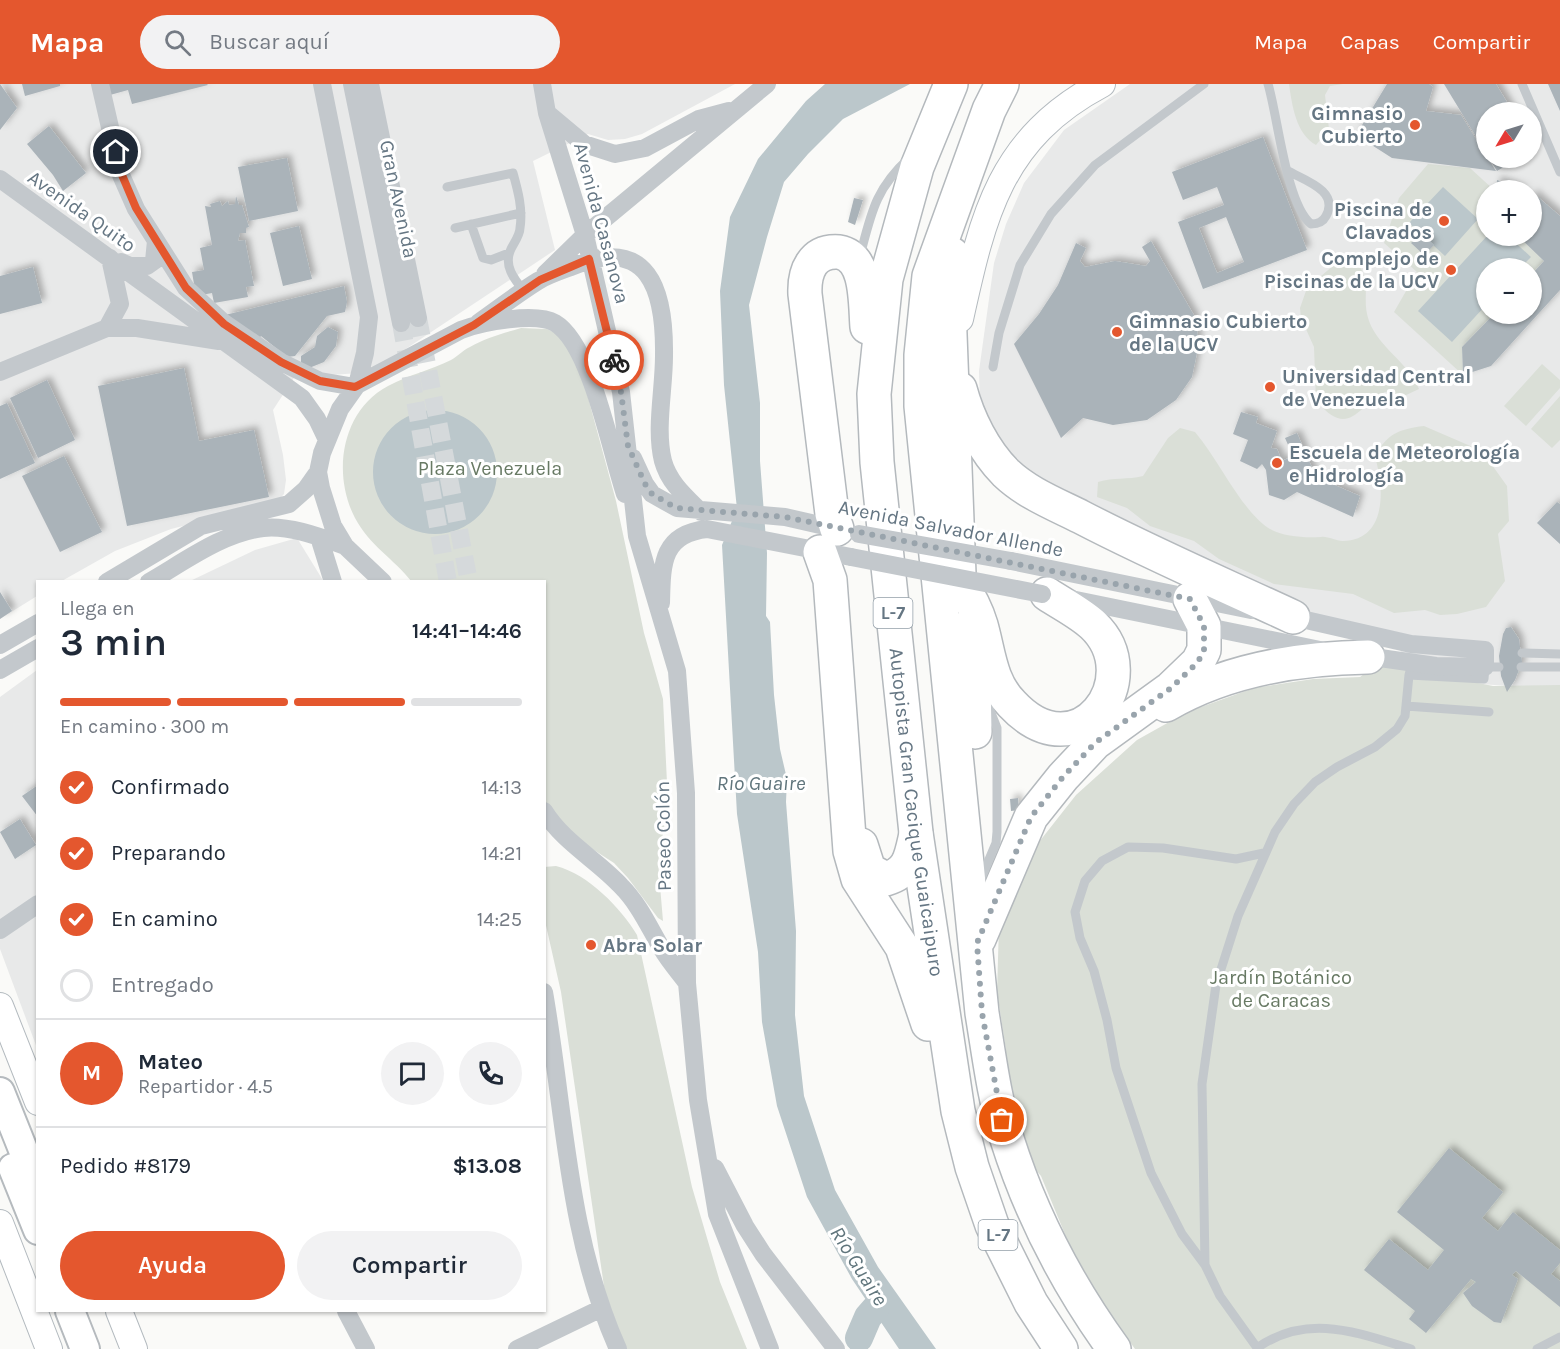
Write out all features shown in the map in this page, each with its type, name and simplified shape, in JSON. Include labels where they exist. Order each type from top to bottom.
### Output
[{"type":"highway","name":"Autopista Gran Cacique Guaicaipuro","points":[[948,91],[924,149],[886,279],[874,394],[877,462],[916,833],[958,1111],[972,1167],[992,1225],[1031,1303],[1062,1349]]},
{"type":"highway","name":"L-7","points":[[996,97],[929,276],[921,355],[921,406],[977,943],[982,1013],[1006,1138],[1035,1215],[1053,1254],[1113,1349]]},
{"type":"highway","points":[[963,181],[950,268],[951,356],[959,580],[974,682],[982,876],[977,943]]},
{"type":"highway","points":[[874,394],[858,266],[843,252],[824,253],[811,263],[805,281],[832,514],[843,546],[847,575],[861,844],[862,856],[869,870],[886,879],[903,872],[908,866],[916,833]]},
{"type":"highway","points":[[951,356],[964,404],[975,429],[1005,472],[1025,489],[1100,527],[1293,617]]},
{"type":"highway","points":[[843,546],[830,580],[850,851],[858,879],[908,960],[958,1111]]},
{"type":"highway","points":[[959,580],[972,600],[991,669],[999,689],[1025,716],[1044,727],[1062,730],[1091,718],[1111,689],[1114,675],[1103,640],[1093,625],[1045,594]]},
{"type":"highway","points":[[977,943],[1031,817],[1063,777],[1095,743],[1190,673],[1204,650],[1197,612]]},
{"type":"highway","points":[[1011,863],[1037,823],[1101,751],[1138,722],[1171,703],[1211,685],[1271,667],[1308,659],[1368,657]]},
{"type":"main road","points":[[951,356],[975,251],[999,183],[1018,151],[1048,120],[1064,106],[1102,84]]},
{"type":"main road","points":[[0,1006],[36,1097]]},
{"type":"main road","points":[[0,1092],[36,1182]]},
{"type":"main road","points":[[0,1136],[36,1225]]},
{"type":"main road","points":[[0,1223],[8,1265],[49,1349]]},
{"type":"main road","points":[[119,1312],[134,1349]]},
{"type":"main road","points":[[80,1315],[85,1349]]},
{"type":"main road","points":[[80,1315],[102,1349]]},
{"type":"street","points":[[100,84],[122,175],[136,208],[186,288],[224,324],[301,373],[320,381],[356,386],[474,325],[540,280],[585,235],[767,84]]},
{"type":"street","points":[[110,580],[201,526],[289,504],[306,489],[318,472],[340,409],[356,386],[365,353],[369,317],[322,84]]},
{"type":"street","name":"Gran Avenida","points":[[352,84],[410,321],[370,84]]},
{"type":"street","name":"Avenida Casanova","points":[[542,84],[547,113],[585,235],[621,392],[634,521]]},
{"type":"street","points":[[547,113],[585,144],[615,153],[645,148],[699,118],[734,110]]},
{"type":"street","name":"Avenida Quito","points":[[0,179],[8,192],[111,258],[223,342],[267,370],[302,398],[327,441]]},
{"type":"street","points":[[111,258],[130,266],[147,266],[154,261],[156,241]]},
{"type":"street","points":[[540,280],[589,259],[618,255],[629,260],[649,276],[658,293],[664,356],[663,460],[674,483],[704,520]]},
{"type":"street","points":[[108,328],[120,304],[111,258]]},
{"type":"street","points":[[474,325],[539,317],[553,321],[575,342],[589,372],[634,521]]},
{"type":"street","points":[[0,372],[108,328],[137,328],[223,342]]},
{"type":"street","name":"Avenida Casanova","points":[[628,446],[652,494],[704,520]]},
{"type":"street","points":[[318,472],[325,504],[345,546],[360,563]]},
{"type":"street","name":"Avenida Salvador Allende","points":[[661,620],[662,586],[668,548],[685,533],[704,520],[785,517],[843,546],[1045,594],[1197,612]]},
{"type":"street","name":"Avenida Salvador Allende","points":[[704,520],[778,541],[1011,561],[1197,612],[1273,641],[1368,657],[1410,669],[1490,659],[1411,644]]},
{"type":"street","name":"Paseo Colón","points":[[634,521],[677,672],[683,727],[686,793],[687,983],[698,1100],[717,1214],[770,1349]]},
{"type":"street","points":[[152,580],[208,547],[264,528],[319,537],[345,546]]},
{"type":"street","points":[[319,537],[360,563],[381,580]]},
{"type":"street","points":[[319,537],[332,580]]},
{"type":"street","points":[[1197,612],[1293,617],[1411,644],[1410,669]]},
{"type":"street","points":[[0,645],[36,624]]},
{"type":"street","points":[[0,670],[36,649]]},
{"type":"street","points":[[546,814],[568,839],[621,885],[643,914],[663,951],[687,983]]},
{"type":"street","points":[[0,930],[36,905]]},
{"type":"street","points":[[546,1012],[567,1170],[600,1309],[602,1349]]},
{"type":"street","name":"Paseo Colón","points":[[709,1156],[745,1226],[763,1254],[836,1349]]},
{"type":"street","points":[[517,1349],[600,1309]]},
{"type":"street","points":[[600,1309],[618,1349]]},
{"type":"street","points":[[347,1312],[366,1349]]},
{"type":"lane","points":[[993,367],[999,333],[1020,264],[1051,214],[1095,165],[1204,84]]},
{"type":"lane","points":[[1268,84],[1288,171],[1304,219],[1311,224],[1318,224],[1326,217],[1329,206],[1327,195],[1315,184],[1288,171]]},
{"type":"lane","points":[[1522,84],[1560,172]]},
{"type":"lane","points":[[858,266],[873,204],[897,169],[924,149]]},
{"type":"lane","points":[[447,187],[513,173],[521,213],[520,231],[509,253],[508,266],[513,278],[524,291]]},
{"type":"lane","points":[[455,228],[521,213]]},
{"type":"lane","points":[[471,224],[483,258],[491,260],[509,253]]},
{"type":"lane","points":[[1522,653],[1560,654]]},
{"type":"lane","points":[[1521,667],[1560,667]]},
{"type":"lane","points":[[1205,1265],[1202,1084],[1209,1018],[1225,951],[1264,853],[1284,819],[1310,787],[1325,774],[1385,740],[1403,721],[1410,669]]},
{"type":"lane","points":[[1406,706],[1489,712]]},
{"type":"lane","points":[[1264,853],[1236,859],[1163,848],[1128,847],[1102,861],[1085,882],[1075,912],[1080,938],[1094,971],[1116,1068],[1151,1173],[1182,1234],[1205,1265],[1220,1296],[1258,1348],[1276,1335],[1341,1329],[1411,1349]]},
{"type":"lane","points":[[1537,1349],[1560,1337]]},
{"type":"shaded area","points":[[0,84],[735,84],[642,134],[625,139],[608,140],[588,134],[533,161],[555,250],[380,366],[359,373],[331,375],[301,367],[273,410],[286,480],[284,494],[276,503],[171,529],[115,551],[64,580],[36,580],[36,597],[0,619]]},
{"type":"shaded area","name":"Universidad Central de Venezuela","points":[[1130,84],[1560,84],[1560,689],[1400,679],[1401,633],[1313,618],[1039,492],[1004,456],[980,403],[979,371],[994,263],[1006,224],[1024,183],[1064,130]]},
{"type":"shaded area","points":[[297,538],[323,580],[192,580],[255,550]]},
{"type":"shaded area","points":[[36,671],[36,1045],[0,949],[0,697]]},
{"type":"green space","points":[[1289,84],[1343,84],[1330,86],[1325,95],[1329,129],[1316,145],[1309,140],[1299,126]]},
{"type":"green space","name":"Complejo de Piscinas de la UCV","points":[[1428,164],[1470,168],[1483,180],[1476,180],[1476,246],[1528,246],[1541,258],[1476,258],[1476,324],[1484,324],[1462,347],[1463,375],[1394,312],[1417,272],[1384,243],[1399,198]]},
{"type":"green space","points":[[1341,259],[1353,259],[1360,267],[1364,274],[1369,321],[1379,339],[1408,371],[1419,389],[1404,396],[1385,392],[1352,417],[1344,419],[1336,418],[1316,401],[1314,347],[1301,318],[1300,308],[1307,288]]},
{"type":"green space","name":"Plaza Venezuela","points":[[521,328],[547,329],[557,334],[579,364],[616,501],[644,633],[663,699],[668,804],[658,862],[663,921],[658,918],[614,863],[563,830],[546,807],[546,580],[410,580],[361,528],[348,501],[344,482],[345,445],[360,411],[372,397],[396,382],[436,367],[495,336]]},
{"type":"green space","points":[[1542,364],[1560,380],[1560,388],[1526,426],[1504,406]]},
{"type":"green space","points":[[1560,396],[1560,440],[1552,448],[1531,429]]},
{"type":"green space","points":[[1424,426],[1482,451],[1507,486],[1509,521],[1498,534],[1505,581],[1486,607],[1457,614],[1440,615],[1425,610],[1394,613],[1353,594],[1274,584],[1219,559],[1194,541],[1150,526],[1127,508],[1097,497],[1098,482],[1143,476],[1168,438],[1180,428],[1195,432],[1245,504],[1263,524],[1275,532],[1298,537],[1324,537],[1343,541],[1358,538],[1368,532],[1379,510],[1380,482],[1375,457],[1379,449],[1394,434]]},
{"type":"green space","name":"Jardín Botánico de Caracas","points":[[1379,663],[1493,686],[1560,685],[1560,1349],[1135,1349],[1105,1307],[1069,1244],[1041,1176],[1025,1157],[1016,1120],[1018,1114],[1003,1059],[1006,1050],[997,992],[999,925],[1018,878],[1039,842],[1076,795],[1137,740],[1187,712],[1254,688],[1313,679],[1360,677]]},
{"type":"green space","points":[[556,866],[568,870],[591,884],[613,903],[637,935],[692,1187],[720,1282],[747,1349],[627,1349],[606,1300],[561,992],[546,925],[546,867]]},
{"type":"water","name":"Río Guaire","points":[[825,84],[910,84],[843,119],[784,182],[749,305],[760,403],[760,461],[767,553],[766,616],[770,622],[774,695],[780,749],[787,779],[786,802],[796,931],[795,1015],[804,1096],[835,1190],[878,1267],[936,1349],[899,1349],[852,1279],[807,1197],[777,1106],[762,1022],[758,952],[737,814],[722,545],[737,509],[724,385],[720,291],[730,217],[758,159],[806,101]]},
{"type":"water","name":"Piscina de Clavados","points":[[1443,187],[1476,217],[1476,221],[1445,256],[1409,223]]},
{"type":"water","points":[[1478,246],[1519,246],[1531,257],[1476,258],[1476,316],[1452,342],[1418,311]]},
{"type":"water","points":[[435,410],[459,415],[479,428],[492,448],[497,472],[492,496],[479,516],[459,529],[435,534],[411,529],[391,516],[378,496],[373,472],[378,448],[391,428],[411,415]]},
{"type":"building","points":[[0,84],[17,108],[0,130]]},
{"type":"building","points":[[22,84],[60,84],[60,86],[25,96]]},
{"type":"building","points":[[107,84],[208,85],[132,104],[128,90],[110,95]]},
{"type":"building","name":"Gimnasio Cubierto","points":[[1387,84],[1429,84],[1433,87],[1426,111],[1461,115],[1476,139],[1476,168],[1494,168],[1496,171],[1392,158],[1356,135]]},
{"type":"building","points":[[1444,84],[1496,84],[1507,102],[1476,102],[1476,137]]},
{"type":"building","points":[[1548,84],[1560,84],[1560,111]]},
{"type":"building","points":[[49,126],[86,173],[63,191],[27,144]]},
{"type":"building","points":[[1263,137],[1307,250],[1203,289],[1178,222],[1224,205],[1217,187],[1183,200],[1172,172]],"holes":[[[1226,217],[1244,262],[1217,273],[1199,228]]]},
{"type":"building","points":[[287,158],[298,211],[249,221],[238,167]]},
{"type":"building","points":[[236,196],[239,205],[242,205],[249,227],[246,228],[246,233],[240,233],[238,241],[245,240],[254,286],[246,287],[248,297],[214,303],[212,293],[196,296],[192,272],[204,270],[200,248],[212,245],[205,206],[211,207],[210,204],[220,201],[222,206],[228,201],[229,205],[235,204]]},
{"type":"building","points":[[854,198],[863,200],[855,225],[848,222]]},
{"type":"building","points":[[1542,201],[1560,216],[1560,290],[1542,310],[1542,263],[1544,261],[1528,246],[1542,246]]},
{"type":"building","points":[[299,226],[312,279],[283,286],[270,233]]},
{"type":"building","points":[[1421,233],[1434,245],[1424,255],[1411,243]]},
{"type":"building","name":"Gimnasio Cubierto de la UCV","points":[[1151,241],[1195,317],[1199,343],[1192,377],[1176,400],[1147,420],[1113,425],[1083,418],[1061,438],[1014,344],[1039,314],[1058,285],[1076,243],[1086,248],[1080,261],[1085,267],[1115,261],[1146,266],[1150,261],[1142,247]]},
{"type":"building","points":[[33,267],[42,303],[0,314],[0,276]]},
{"type":"building","points":[[344,286],[347,302],[345,312],[327,316],[295,356],[287,357],[261,336],[257,341],[225,315]]},
{"type":"building","points":[[1484,324],[1529,324],[1491,366],[1463,375],[1462,347]]},
{"type":"building","points":[[328,327],[338,332],[336,346],[324,362],[309,368],[301,363],[301,356],[315,347],[317,336]]},
{"type":"building","points":[[184,368],[199,441],[254,430],[269,497],[127,526],[98,386]]},
{"type":"building","points":[[47,380],[75,440],[38,458],[10,398]]},
{"type":"building","points":[[7,403],[35,463],[0,479],[0,406]]},
{"type":"building","name":"Escuela de Meteorología e Hidrología","points":[[1241,412],[1258,417],[1256,423],[1277,431],[1271,448],[1277,449],[1282,461],[1293,456],[1285,438],[1297,433],[1316,477],[1360,496],[1353,517],[1297,492],[1284,500],[1269,495],[1266,470],[1262,464],[1257,469],[1240,461],[1248,440],[1233,434]]},
{"type":"building","points":[[64,456],[102,532],[60,552],[22,476]]},
{"type":"building","points":[[1557,502],[1560,504],[1560,544],[1537,523]]},
{"type":"building","points":[[0,592],[12,611],[0,619]]},
{"type":"building","points":[[1511,627],[1519,639],[1522,662],[1507,692],[1501,676],[1499,656],[1503,634],[1506,628]]},
{"type":"building","points":[[36,786],[36,814],[22,796]]},
{"type":"building","points":[[1018,798],[1019,810],[1011,811],[1010,799]]},
{"type":"building","points":[[20,819],[36,845],[15,859],[0,832]]},
{"type":"building","points":[[1449,1148],[1503,1192],[1482,1218],[1498,1231],[1513,1212],[1560,1250],[1560,1263],[1551,1274],[1560,1281],[1560,1307],[1516,1271],[1512,1275],[1518,1279],[1501,1323],[1494,1322],[1472,1306],[1463,1293],[1476,1282],[1471,1279],[1426,1333],[1409,1319],[1415,1311],[1364,1270],[1389,1239],[1428,1270],[1444,1250],[1397,1212]]},
{"type":"waterway","points":[[859,1338],[868,1317],[875,1309]]},
{"type":"tunnel","points":[[418,318],[469,580]]},
{"type":"tunnel","points":[[401,323],[448,580]]},
{"type":"way so far","points":[[614,360],[628,446],[652,494],[676,508],[701,512],[785,517],[859,534],[1011,561],[1190,599],[1204,626],[1204,650],[1190,673],[1095,743],[1063,777],[1031,817],[977,943],[982,1013],[1002,1120]]},
{"type":"place","name":"Gimnasio Cubierto","points":[[1415,125]]},
{"type":"place","name":"Piscina de Clavados","points":[[1444,221]]},
{"type":"place","name":"Complejo de Piscinas de la UCV","points":[[1451,270]]},
{"type":"place","name":"Gimnasio Cubierto de la UCV","points":[[1117,332]]},
{"type":"place","name":"Universidad Central de Venezuela","points":[[1270,387]]},
{"type":"place","name":"Escuela de Meteorología e Hidrología","points":[[1277,463]]},
{"type":"place","name":"Abra Solar","points":[[591,945]]},
{"type":"route","points":[[116,152],[122,175],[136,208],[186,288],[224,324],[281,362],[320,381],[355,387],[474,325],[540,280],[589,259],[614,360]]}]
